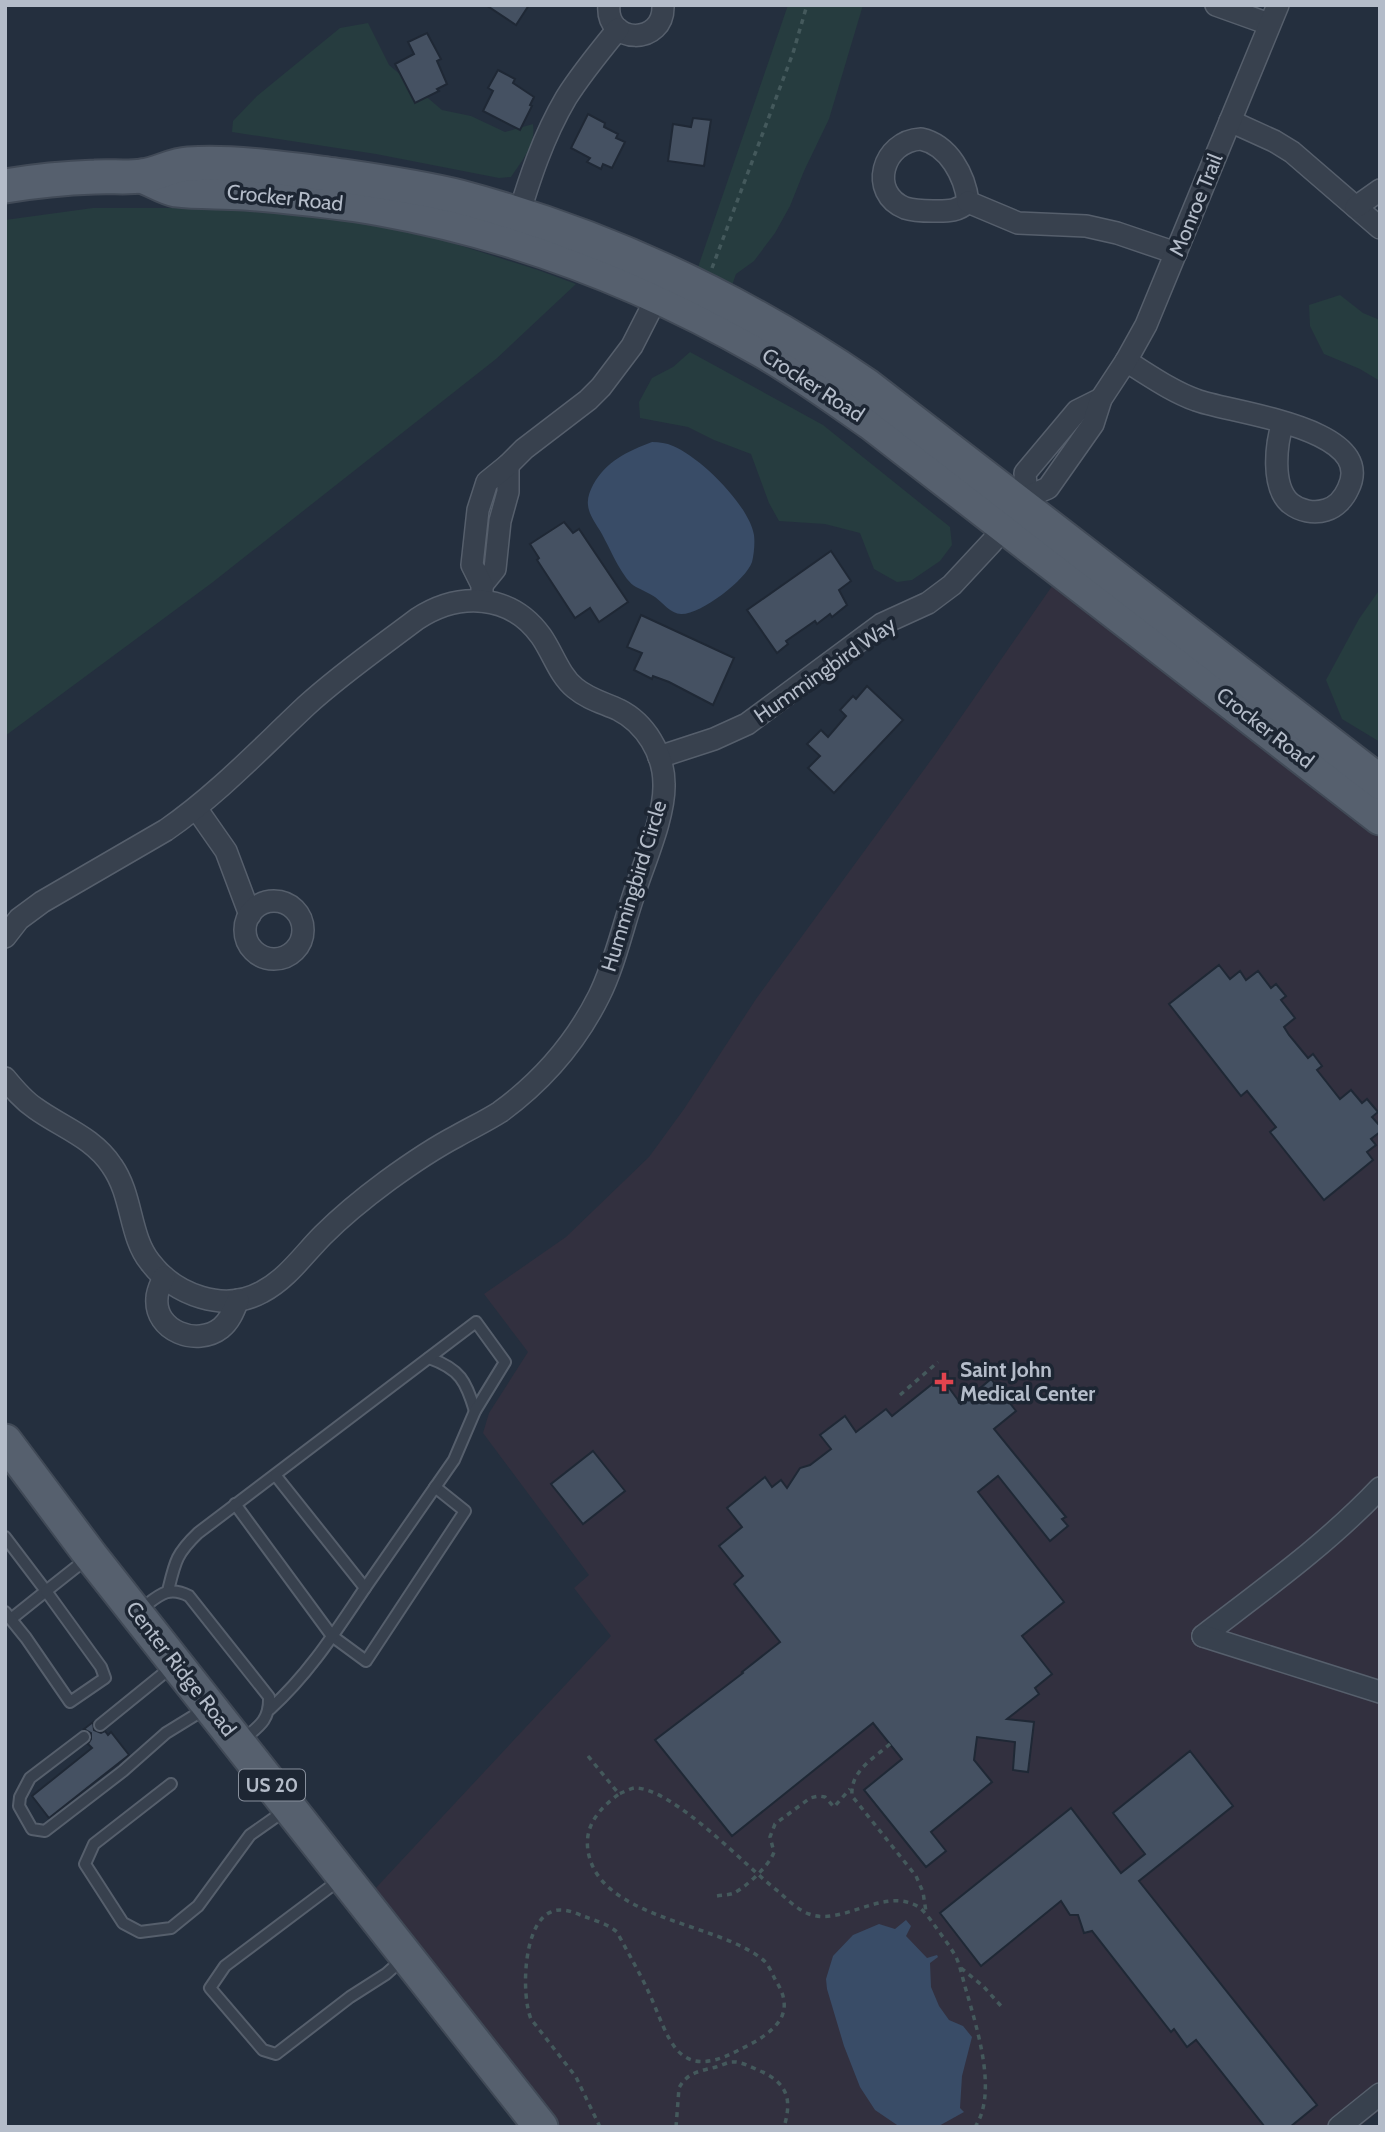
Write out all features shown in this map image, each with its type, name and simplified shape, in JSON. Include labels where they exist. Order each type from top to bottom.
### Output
[{"type":"main road","name":"Crocker Road","points":[[5,186],[57,178],[142,176],[186,164],[284,169],[460,197],[571,261],[657,297],[761,350],[871,423],[1017,510],[1380,782]]},
{"type":"main road","name":"Crocker Road","points":[[515,228],[628,254],[693,283],[820,354],[866,385],[1380,818]]},
{"type":"main road","name":"Center Ridge Road","points":[[5,1441],[91,1556],[541,2127]]},
{"type":"street","points":[[609,5],[611,19],[618,29],[631,36],[648,33],[656,27],[661,20],[663,5]]},
{"type":"street","points":[[1216,5],[1273,15]]},
{"type":"street","name":"Monroe Trail","points":[[1017,510],[1048,488],[1093,424],[1101,399],[1126,361],[1153,310],[1273,15]]},
{"type":"street","points":[[515,228],[537,159],[559,111],[581,76],[618,29]]},
{"type":"street","points":[[1230,121],[1292,152],[1380,228]]},
{"type":"street","points":[[1356,207],[1380,190]]},
{"type":"street","points":[[968,202],[1018,223],[1074,224],[1097,228],[1176,253]]},
{"type":"street","points":[[482,593],[495,569],[500,521],[509,492],[508,465],[601,387],[632,346],[657,297]]},
{"type":"street","points":[[1126,361],[1192,399],[1283,422]]},
{"type":"street","name":"Hummingbird Way","points":[[659,757],[714,739],[747,724],[882,624],[916,610],[941,595],[965,573],[1017,510]]},
{"type":"street","name":"Hummingbird Circle","points":[[5,937],[30,910],[166,830],[196,808],[231,779],[320,694],[417,619],[429,611],[482,593],[525,618],[541,636],[562,673],[575,688],[621,711],[638,723],[653,743],[659,757],[665,781],[660,815],[602,990],[563,1053],[528,1089],[499,1112],[425,1154],[360,1201],[273,1285],[260,1293],[226,1301],[200,1297],[164,1277],[141,1248],[125,1189],[112,1165],[84,1138],[36,1109],[5,1078]]},
{"type":"street","points":[[196,808],[226,851],[250,915]]},
{"type":"street","points":[[164,1277],[157,1296],[159,1310],[169,1326],[183,1335],[201,1336],[220,1329],[227,1322],[238,1300]]},
{"type":"street","points":[[1380,1488],[1359,1511],[1312,1552],[1203,1636],[1380,1692]]},
{"type":"street","points":[[1339,2127],[1380,2094]]},
{"type":"lane","points":[[168,1591],[174,1566],[182,1549],[235,1504],[276,1476],[476,1322],[505,1362],[475,1411],[463,1442],[435,1488],[306,1672],[270,1709],[266,1718],[239,1743]]},
{"type":"lane","points":[[429,1358],[449,1366],[465,1381],[475,1411]]},
{"type":"lane","points":[[276,1476],[365,1588]]},
{"type":"lane","points":[[235,1504],[332,1636],[366,1661],[465,1511],[435,1488]]},
{"type":"lane","points":[[5,1537],[46,1591],[102,1667],[105,1678],[70,1702],[8,1616],[46,1591],[91,1556]]},
{"type":"lane","points":[[136,1612],[168,1591],[177,1590],[189,1596],[269,1697],[270,1709]]},
{"type":"lane","points":[[100,1725],[176,1664]]},
{"type":"lane","points":[[84,1737],[30,1778],[24,1786],[19,1806],[32,1829],[45,1831],[123,1771],[166,1733],[210,1706]]},
{"type":"lane","points":[[171,1784],[94,1844],[85,1864],[123,1923],[140,1931],[172,1928],[198,1906],[250,1835],[290,1807]]},
{"type":"lane","points":[[344,1876],[225,1966],[210,1988],[263,2050],[276,2054],[406,1956]]},
{"type":"path","points":[[711,270],[789,64],[807,5]]},
{"type":"path","points":[[900,1395],[937,1362]]},
{"type":"path","points":[[890,1744],[856,1774],[852,1787],[853,1800],[916,1876],[923,1892],[926,1914]]},
{"type":"path","points":[[588,1756],[619,1794]]},
{"type":"path","points":[[717,1896],[734,1893],[758,1875],[774,1855],[770,1833],[779,1820],[814,1797],[825,1797],[834,1807],[852,1787]]},
{"type":"path","points":[[600,2127],[576,2077],[527,2010],[527,1957],[536,1927],[547,1914],[552,1911],[570,1912],[617,1932],[646,1986],[668,2039],[678,2052],[689,2058],[702,2061],[717,2059],[752,2043],[775,2026],[782,2017],[785,2003],[781,1989],[760,1958],[712,1934],[630,1903],[616,1893],[592,1867],[587,1846],[590,1827],[600,1811],[619,1794],[633,1788],[670,1801],[758,1875],[810,1914],[835,1914],[888,1901],[911,1903],[926,1914],[950,1947],[978,2027],[984,2066],[984,2106],[975,2127]]},
{"type":"path","points":[[959,1967],[983,1986],[1002,2007]]},
{"type":"path","points":[[676,2127],[682,2083],[698,2070],[732,2062],[778,2081],[788,2099],[784,2127]]},
{"type":"shaded area","name":"Saint John Medical Center","points":[[1057,579],[1380,829],[1380,2110],[1359,2127],[558,2127],[373,1891],[611,1636],[574,1588],[589,1575],[483,1433],[489,1413],[528,1352],[484,1294],[566,1237],[649,1157],[756,999],[934,756]]},
{"type":"green space","points":[[788,5],[863,5],[829,119],[790,206],[775,233],[754,261],[736,274],[730,291],[696,273]]},
{"type":"green space","points":[[368,23],[389,65],[442,110],[471,116],[505,132],[533,124],[531,145],[511,177],[499,178],[376,154],[232,132],[233,121],[257,96],[340,28]]},
{"type":"green space","points":[[93,208],[218,208],[349,220],[427,235],[576,284],[496,359],[213,582],[5,736],[5,220]]},
{"type":"green space","points":[[1340,295],[1363,313],[1380,320],[1380,381],[1360,369],[1324,354],[1310,326],[1309,305]]},
{"type":"green space","points":[[690,352],[823,425],[950,527],[952,545],[940,561],[912,580],[897,582],[874,569],[860,533],[825,524],[779,521],[769,503],[751,454],[688,427],[640,418],[639,402],[652,378],[673,367]]},
{"type":"green space","points":[[1380,589],[1380,742],[1342,719],[1326,680],[1359,619]]},
{"type":"water","points":[[652,442],[673,446],[709,471],[743,510],[754,535],[752,562],[741,578],[710,603],[689,613],[674,612],[655,597],[631,584],[589,509],[590,492],[604,469],[626,453]]},
{"type":"water","points":[[906,1920],[911,1926],[906,1936],[927,1958],[938,1957],[930,1963],[931,1987],[939,2006],[949,2020],[963,2026],[972,2037],[962,2076],[960,2108],[964,2112],[937,2127],[900,2127],[875,2110],[860,2087],[827,1989],[826,1979],[833,1956],[853,1935],[879,1924],[895,1929]]},
{"type":"building","points":[[486,5],[529,5],[516,25]]},
{"type":"building","points":[[427,33],[441,59],[437,61],[447,84],[415,103],[395,64],[414,54],[408,42]]},
{"type":"building","points":[[498,70],[515,79],[513,83],[534,97],[520,130],[483,111],[493,91],[488,88]]},
{"type":"building","points":[[588,114],[605,123],[604,127],[618,134],[616,138],[625,142],[612,168],[603,164],[601,169],[587,162],[590,158],[571,148]]},
{"type":"building","points":[[693,118],[711,120],[704,166],[668,161],[673,124],[691,127]]},
{"type":"building","points":[[564,522],[573,533],[579,529],[628,602],[599,622],[590,608],[575,618],[537,560],[539,558],[530,544]]},
{"type":"building","points":[[831,551],[851,581],[839,590],[847,605],[832,617],[830,614],[817,624],[815,621],[786,641],[788,644],[777,653],[747,610]]},
{"type":"building","points":[[641,615],[734,658],[713,705],[669,682],[653,676],[652,679],[634,670],[642,653],[627,647]]},
{"type":"building","points":[[867,686],[903,720],[834,793],[808,768],[820,756],[807,744],[821,730],[828,737],[846,716],[840,710],[853,696],[856,699]]},
{"type":"building","points":[[1219,965],[1230,979],[1240,971],[1246,980],[1258,971],[1271,988],[1276,984],[1286,996],[1281,1000],[1295,1018],[1284,1027],[1308,1058],[1313,1054],[1322,1066],[1317,1070],[1340,1099],[1351,1090],[1362,1103],[1367,1099],[1378,1112],[1372,1117],[1380,1126],[1380,1132],[1371,1139],[1376,1145],[1367,1152],[1373,1160],[1324,1200],[1270,1132],[1276,1127],[1247,1091],[1241,1096],[1169,1004]]},
{"type":"building","points":[[941,1377],[961,1404],[991,1379],[1016,1411],[994,1429],[1066,1517],[1062,1519],[1068,1526],[1050,1541],[998,1476],[978,1492],[1064,1602],[1022,1636],[1052,1674],[1035,1688],[1039,1694],[1007,1719],[1034,1722],[1028,1772],[1013,1770],[1015,1742],[977,1737],[974,1760],[992,1782],[931,1832],[946,1851],[926,1867],[864,1790],[902,1759],[873,1723],[732,1836],[655,1740],[780,1642],[734,1584],[743,1576],[719,1546],[742,1527],[727,1508],[765,1477],[772,1487],[781,1480],[787,1488],[800,1468],[810,1465],[831,1449],[820,1435],[845,1416],[856,1432],[886,1409],[892,1416]]},
{"type":"building","points":[[593,1451],[625,1491],[583,1524],[551,1484]]},
{"type":"building","points":[[93,1722],[94,1730],[101,1733],[105,1731],[108,1735],[111,1732],[129,1755],[49,1818],[32,1796],[92,1748],[88,1744],[91,1733],[84,1729]]},
{"type":"building","points":[[1190,1751],[1233,1806],[1139,1881],[1317,2105],[1290,2127],[1265,2127],[1196,2040],[1187,2047],[1174,2029],[1171,2032],[1092,1931],[1084,1933],[1078,1915],[1070,1915],[1061,1901],[981,1966],[940,1913],[1071,1808],[1121,1873],[1145,1854],[1113,1813]]},
{"type":"place","name":"Saint John Medical Center","points":[[944,1382]]}]
